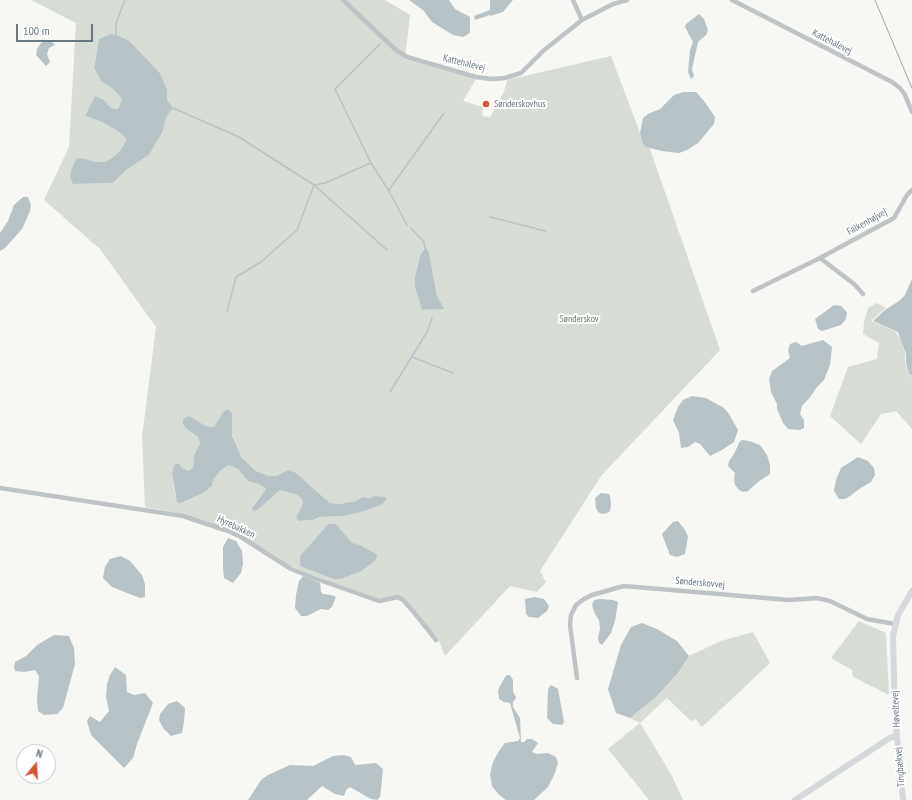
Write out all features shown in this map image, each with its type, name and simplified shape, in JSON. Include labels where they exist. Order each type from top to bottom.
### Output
[{"type":"street","name":"Kattehalevej","points":[[344,0],[396,50],[407,57],[476,77],[491,79],[505,78],[521,73],[543,51],[582,20],[613,4],[627,0]]},
{"type":"street","points":[[573,0],[582,20]]},
{"type":"street","name":"Kattehalevej","points":[[732,0],[892,82],[900,88],[912,112]]},
{"type":"street","name":"Falkenhøjvej","points":[[753,291],[820,258],[894,218],[912,190]]},
{"type":"street","points":[[820,258],[854,284],[863,294]]},
{"type":"street","name":"Hyrebakken","points":[[0,488],[183,516],[228,531],[241,537],[291,568],[311,577],[380,601],[398,597],[408,605],[436,640]]},
{"type":"street","name":"Sønderskovvej","points":[[577,678],[570,625],[571,615],[576,605],[592,595],[624,586],[789,600],[817,598],[830,601],[866,619],[895,624]]},
{"type":"street","name":"Høveltevej","points":[[795,800],[888,739],[897,735],[893,651],[895,624],[898,615],[912,591]]},
{"type":"street","name":"Tingbækvej","points":[[897,735],[903,800]]},
{"type":"green space","name":"Sønderskov","points":[[31,0],[385,0],[410,15],[405,59],[476,79],[463,101],[483,107],[482,116],[490,117],[504,92],[507,80],[611,56],[643,144],[650,149],[720,350],[601,476],[540,571],[546,582],[537,592],[510,586],[445,656],[438,638],[398,596],[378,599],[306,573],[286,564],[248,540],[183,514],[145,507],[142,437],[156,327],[100,249],[44,200],[69,147],[76,23]],"holes":[[[110,34],[118,35],[144,57],[162,77],[167,90],[167,99],[173,108],[167,116],[162,133],[149,155],[126,170],[113,183],[73,184],[82,158],[96,162],[105,162],[120,151],[128,139],[102,122],[85,116],[95,97],[104,100],[111,108],[118,109],[122,99],[113,89],[101,81],[94,68],[99,39]],[[423,251],[429,253],[437,296],[443,309],[422,310],[415,287],[417,266]],[[223,412],[242,458],[256,471],[269,476],[276,476],[288,470],[311,486],[330,503],[339,504],[356,501],[363,497],[370,498],[381,505],[344,516],[319,517],[313,520],[299,521],[296,518],[303,503],[301,498],[297,495],[280,490],[254,512],[254,504],[266,489],[259,484],[250,482],[239,470],[229,465],[221,470],[213,480],[212,486],[203,493],[181,503],[176,499],[172,474],[174,465],[179,463],[182,468],[188,471],[193,468],[194,455],[200,443],[197,436],[188,430],[189,416],[206,426],[214,427]],[[328,524],[336,524],[352,544],[360,545],[378,555],[375,561],[333,579],[300,566],[300,556]]]},
{"type":"green space","points":[[877,303],[886,308],[871,321],[895,331],[901,340],[905,353],[905,363],[909,375],[912,377],[912,429],[896,411],[881,414],[861,444],[830,416],[848,367],[877,359],[879,343],[863,334],[864,322],[868,308]]},
{"type":"green space","points":[[859,621],[886,633],[889,695],[853,677],[852,670],[831,658]]},
{"type":"green space","points":[[753,632],[770,663],[702,727],[696,719],[691,721],[667,698],[640,723],[630,718],[656,697],[678,673],[689,656],[721,641]]},
{"type":"green space","points":[[640,723],[671,774],[683,800],[649,800],[608,749]]},
{"type":"shaded area","points":[[409,0],[449,0],[455,9],[470,17],[470,33],[463,37],[453,35],[432,22],[423,10]]},
{"type":"shaded area","points":[[490,0],[513,0],[503,12],[475,20],[474,16],[490,10]]},
{"type":"shaded area","points":[[699,14],[704,19],[708,30],[706,35],[698,42],[692,69],[694,76],[691,79],[688,72],[690,50],[693,42],[685,27],[686,24]]},
{"type":"shaded area","points":[[110,34],[117,35],[129,41],[159,72],[167,90],[167,99],[173,108],[167,116],[162,133],[149,155],[126,170],[113,183],[73,184],[70,176],[76,159],[82,158],[96,162],[105,162],[120,151],[127,139],[116,130],[102,122],[85,116],[95,96],[104,100],[111,108],[118,109],[122,99],[113,89],[101,81],[94,68],[99,39]]},
{"type":"shaded area","points":[[46,41],[52,42],[55,45],[49,48],[47,54],[50,62],[46,66],[36,55],[37,49],[41,43]]},
{"type":"shaded area","points":[[683,92],[696,92],[715,117],[714,124],[698,143],[679,153],[646,147],[643,144],[640,133],[643,118],[660,109],[674,95]]},
{"type":"shaded area","points":[[23,197],[28,197],[31,205],[30,211],[22,229],[5,248],[0,251],[0,233],[8,221],[14,205]]},
{"type":"shaded area","points":[[426,248],[429,253],[437,296],[444,309],[422,310],[415,287],[415,277],[420,256]]},
{"type":"shaded area","points":[[912,279],[912,376],[909,374],[906,363],[906,354],[898,332],[873,321],[905,295]]},
{"type":"shaded area","points":[[834,305],[841,306],[847,312],[846,319],[841,325],[822,331],[818,329],[815,319]]},
{"type":"shaded area","points":[[823,340],[832,347],[830,365],[824,380],[802,406],[800,414],[804,420],[804,428],[800,430],[788,429],[783,423],[777,409],[777,404],[771,392],[769,379],[772,371],[790,358],[788,350],[790,344],[796,342],[802,346]]},
{"type":"shaded area","points":[[692,396],[706,398],[724,408],[738,430],[734,442],[710,456],[700,444],[695,442],[688,447],[681,448],[679,433],[673,420],[678,407],[683,400]]},
{"type":"shaded area","points":[[228,409],[232,414],[232,435],[242,458],[256,471],[269,476],[276,476],[288,470],[296,473],[330,503],[339,504],[356,501],[363,497],[370,498],[374,496],[385,497],[387,499],[381,505],[344,516],[319,517],[313,520],[299,521],[296,518],[303,503],[301,498],[297,495],[280,490],[254,512],[252,508],[266,489],[259,484],[250,482],[239,470],[229,465],[221,470],[213,480],[212,486],[203,493],[181,503],[177,502],[172,474],[174,465],[179,463],[182,468],[188,471],[193,468],[194,455],[200,443],[197,436],[188,430],[183,424],[183,419],[189,416],[206,426],[214,427],[223,412]]},
{"type":"shaded area","points":[[743,440],[760,445],[767,455],[770,465],[770,474],[748,491],[743,492],[735,485],[735,473],[728,466],[729,461],[740,441]]},
{"type":"shaded area","points":[[858,457],[868,461],[874,468],[875,475],[871,482],[850,496],[845,499],[839,499],[834,491],[836,480],[841,468]]},
{"type":"shaded area","points":[[601,493],[609,494],[611,504],[610,511],[602,514],[598,512],[596,508],[595,498]]},
{"type":"shaded area","points":[[678,521],[688,537],[685,554],[677,557],[670,555],[662,534],[673,522]]},
{"type":"shaded area","points":[[328,524],[336,524],[352,543],[360,545],[378,555],[375,561],[361,571],[341,579],[333,579],[300,566],[300,556]]},
{"type":"shaded area","points":[[228,538],[236,541],[242,551],[243,564],[241,573],[233,583],[224,578],[223,547]]},
{"type":"shaded area","points":[[121,556],[130,561],[142,575],[145,584],[145,597],[140,598],[112,587],[103,578],[105,567],[110,559]]},
{"type":"shaded area","points":[[303,576],[320,583],[321,592],[323,594],[336,597],[332,607],[328,610],[321,609],[307,616],[301,616],[295,608],[299,581]]},
{"type":"shaded area","points":[[535,597],[544,599],[549,606],[547,611],[538,618],[529,617],[526,614],[525,599]]},
{"type":"shaded area","points":[[600,599],[618,602],[615,621],[611,633],[602,645],[599,643],[598,638],[600,628],[599,620],[592,605],[594,600]]},
{"type":"shaded area","points":[[642,623],[657,629],[677,641],[689,656],[678,673],[656,697],[630,718],[616,713],[608,689],[621,645],[631,627]]},
{"type":"shaded area","points":[[54,635],[69,636],[74,648],[75,664],[63,708],[57,714],[44,715],[38,711],[37,700],[39,676],[35,670],[24,672],[15,671],[14,667],[15,662],[26,656],[37,645]]},
{"type":"shaded area","points":[[115,667],[126,675],[127,692],[134,695],[145,693],[153,703],[133,758],[124,768],[91,735],[87,721],[90,716],[100,722],[109,711],[106,697],[107,684]]},
{"type":"shaded area","points":[[507,675],[510,675],[513,680],[513,691],[516,698],[513,702],[513,707],[520,718],[521,742],[524,742],[527,739],[532,739],[538,743],[532,752],[537,754],[548,753],[556,757],[558,763],[548,787],[534,800],[506,800],[498,794],[492,786],[490,774],[493,762],[499,751],[505,743],[518,741],[520,738],[510,703],[499,699],[498,690]]},
{"type":"shaded area","points":[[551,685],[558,689],[564,722],[562,725],[553,724],[547,718],[548,689]]},
{"type":"shaded area","points":[[177,701],[185,708],[184,722],[182,733],[171,736],[163,728],[159,720],[160,714],[168,704]]},
{"type":"shaded area","points":[[344,755],[351,757],[355,765],[376,763],[383,769],[380,797],[377,800],[371,799],[350,787],[346,790],[344,796],[335,794],[322,786],[307,800],[248,800],[261,780],[268,775],[290,765],[313,766],[333,756]]},
{"type":"waterway","points":[[116,35],[116,23],[125,0]]},
{"type":"waterway","points":[[371,163],[335,89],[380,44]]},
{"type":"waterway","points":[[173,108],[239,137],[314,185],[387,250]]},
{"type":"waterway","points":[[389,190],[444,113]]},
{"type":"waterway","points":[[227,312],[236,277],[261,262],[297,230],[314,185],[325,183],[371,163],[389,191],[407,225]]},
{"type":"waterway","points":[[490,217],[534,228]]},
{"type":"waterway","points":[[411,228],[424,242],[425,249]]},
{"type":"waterway","points":[[536,229],[546,231]]},
{"type":"waterway","points":[[390,392],[427,332],[432,318]]},
{"type":"waterway","points":[[412,357],[453,373]]},
{"type":"tram line","points":[[875,0],[912,88]]},
{"type":"place","name":"Sønderskovhus","points":[[486,104]]}]
